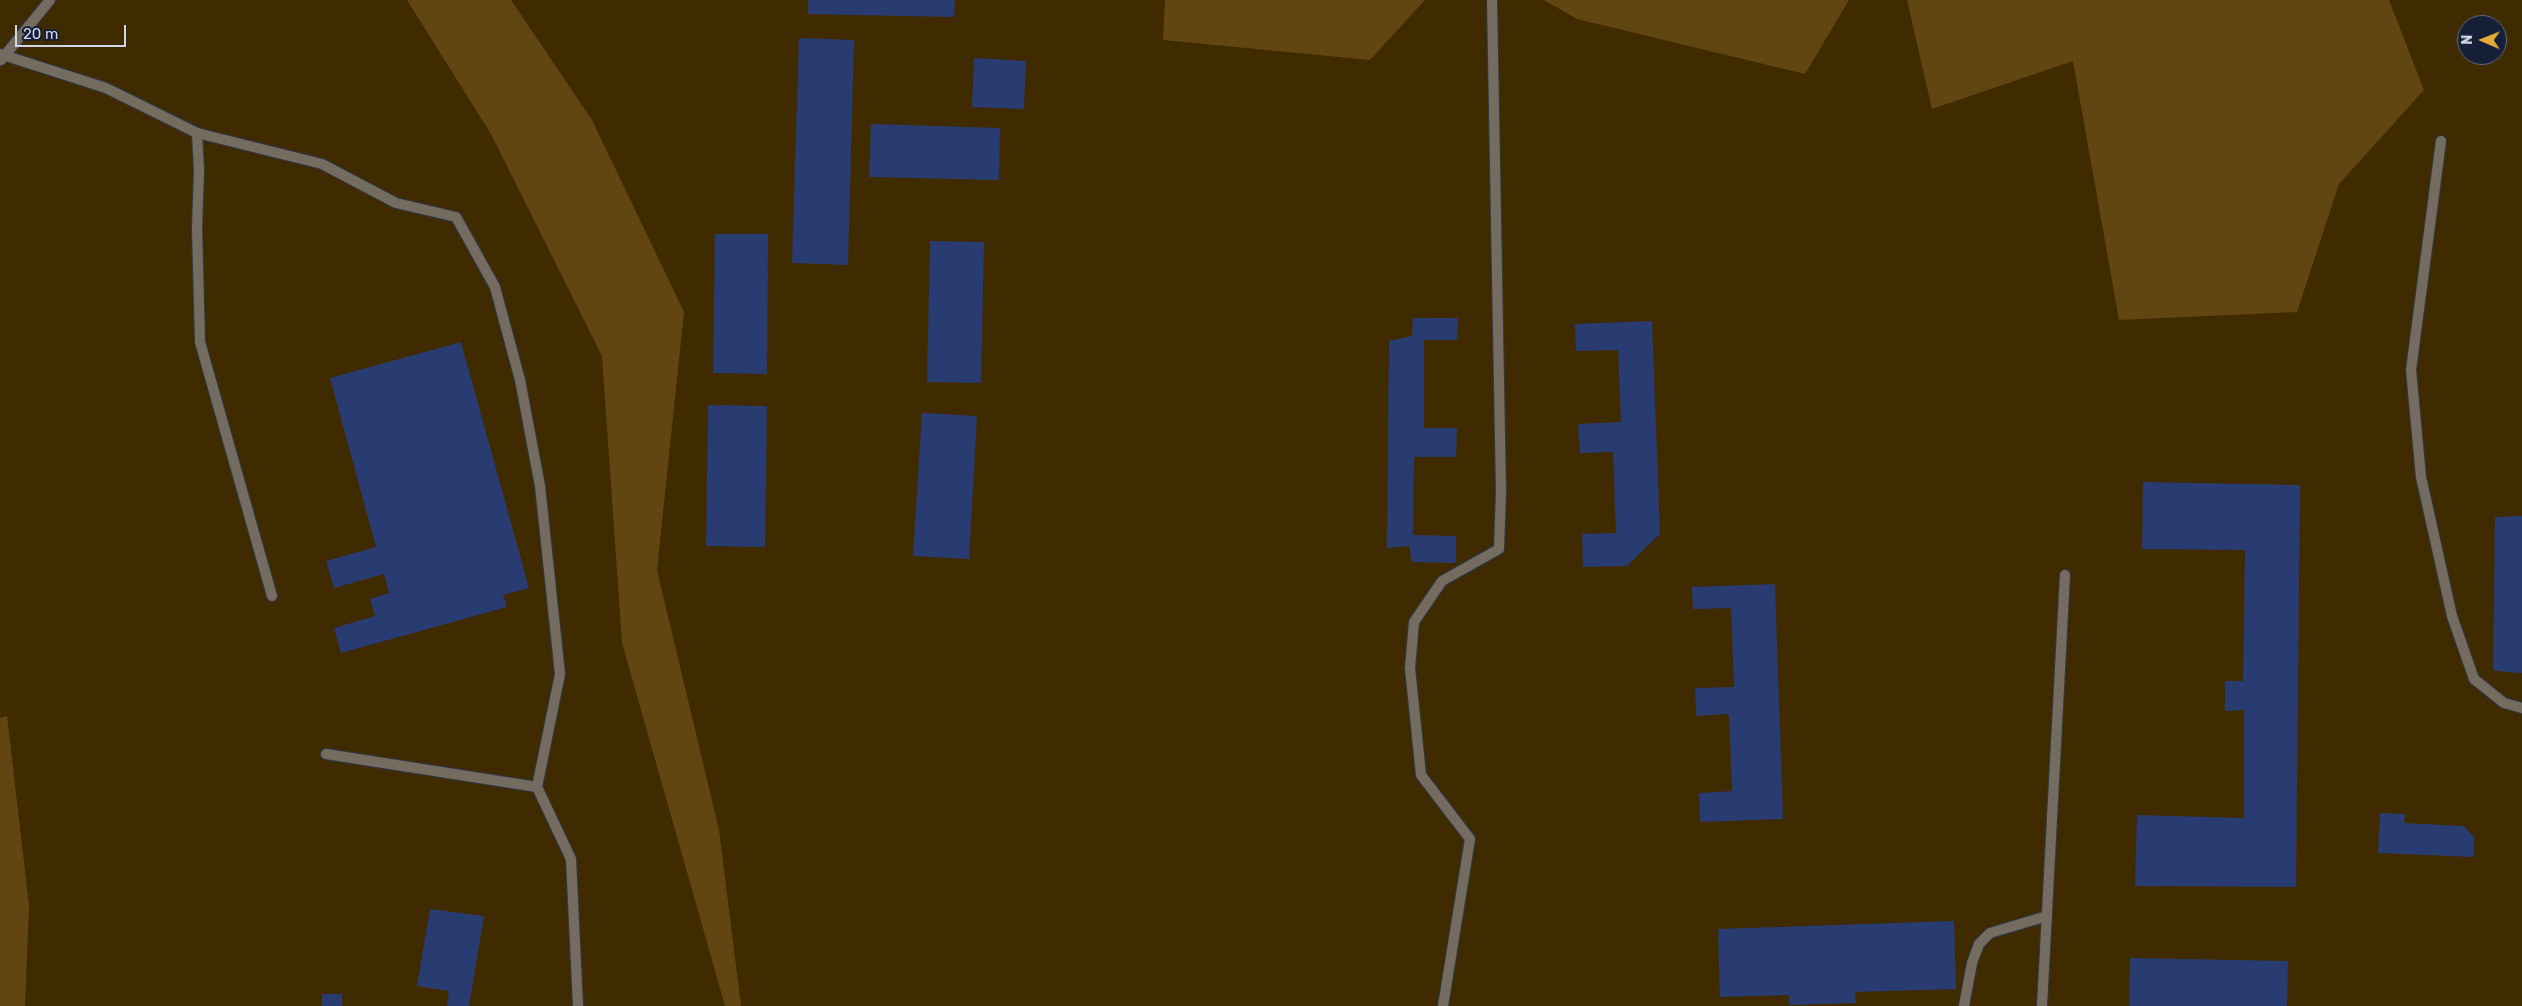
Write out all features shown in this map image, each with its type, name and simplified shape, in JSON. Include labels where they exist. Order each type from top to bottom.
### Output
[{"type":"street","points":[[50,0],[1,57],[106,88],[196,133],[322,164],[396,202],[456,216],[495,287],[520,380],[540,486],[560,674],[537,787],[571,859],[578,1006]]},
{"type":"street","points":[[1443,1006],[1470,839],[1421,775],[1410,668],[1414,622],[1442,581],[1500,549],[1501,492],[1492,0]]},
{"type":"street","points":[[196,133],[199,171],[197,228],[200,342],[272,596]]},
{"type":"street","points":[[2441,141],[2411,370],[2421,477],[2452,616],[2474,679],[2504,703],[2522,708]]},
{"type":"street","points":[[2042,1006],[2065,575]]},
{"type":"street","points":[[326,754],[537,787]]},
{"type":"street","points":[[1964,1006],[1972,963],[1979,944],[1990,933],[2047,916]]},
{"type":"shaded area","points":[[0,0],[2522,0],[2522,1006],[0,1006]]},
{"type":"shaded area","points":[[407,0],[511,0],[592,120],[684,312],[657,570],[719,830],[741,1006],[725,1006],[622,643],[602,356],[491,134]]},
{"type":"shaded area","points":[[1165,0],[1425,0],[1370,60],[1163,40]]},
{"type":"shaded area","points":[[1544,0],[1849,0],[1805,74],[1577,19]]},
{"type":"shaded area","points":[[1907,0],[2389,0],[2424,90],[2339,184],[2297,312],[2119,320],[2073,61],[1932,109]]},
{"type":"shaded area","points":[[7,716],[29,905],[25,1006],[0,1006],[0,718]]},
{"type":"building","points":[[808,0],[955,0],[954,17],[808,14]]},
{"type":"building","points":[[799,38],[854,40],[848,265],[792,263]]},
{"type":"building","points":[[974,58],[1026,61],[1024,109],[972,107]]},
{"type":"building","points":[[871,124],[1000,128],[999,180],[869,177]]},
{"type":"building","points":[[715,234],[768,234],[767,374],[713,373]]},
{"type":"building","points":[[930,241],[984,242],[981,383],[927,382]]},
{"type":"building","points":[[1413,318],[1458,318],[1457,340],[1424,340],[1424,428],[1457,428],[1456,457],[1414,457],[1413,535],[1456,536],[1456,563],[1412,562],[1409,546],[1387,548],[1389,341],[1412,336]]},
{"type":"building","points":[[1652,321],[1660,534],[1627,566],[1583,567],[1582,534],[1616,533],[1613,452],[1580,453],[1578,424],[1621,422],[1618,350],[1576,351],[1575,324]]},
{"type":"building","points":[[461,342],[529,588],[503,595],[507,607],[341,653],[334,628],[375,616],[370,599],[389,593],[384,574],[334,588],[326,561],[376,547],[330,378]]},
{"type":"building","points":[[708,405],[767,406],[765,547],[706,546]]},
{"type":"building","points":[[922,413],[977,416],[969,559],[913,556]]},
{"type":"building","points":[[2143,482],[2300,485],[2296,887],[2135,886],[2137,815],[2244,818],[2244,710],[2225,711],[2225,681],[2243,681],[2245,550],[2142,549]]},
{"type":"building","points":[[2522,516],[2522,673],[2493,670],[2495,517]]},
{"type":"building","points":[[1775,584],[1783,819],[1700,822],[1699,793],[1732,791],[1729,714],[1696,716],[1695,688],[1734,687],[1731,608],[1693,609],[1692,587]]},
{"type":"building","points":[[2380,813],[2405,814],[2404,823],[2464,826],[2474,837],[2474,857],[2378,853]]},
{"type":"building","points":[[430,909],[484,916],[469,1006],[447,1006],[449,991],[417,986]]},
{"type":"building","points":[[1954,921],[1956,989],[1855,992],[1856,1003],[1789,1005],[1789,995],[1720,997],[1718,929]]},
{"type":"building","points":[[2130,958],[2288,961],[2287,1006],[2129,1006]]},
{"type":"building","points":[[322,994],[342,994],[342,1006],[322,1006]]}]
